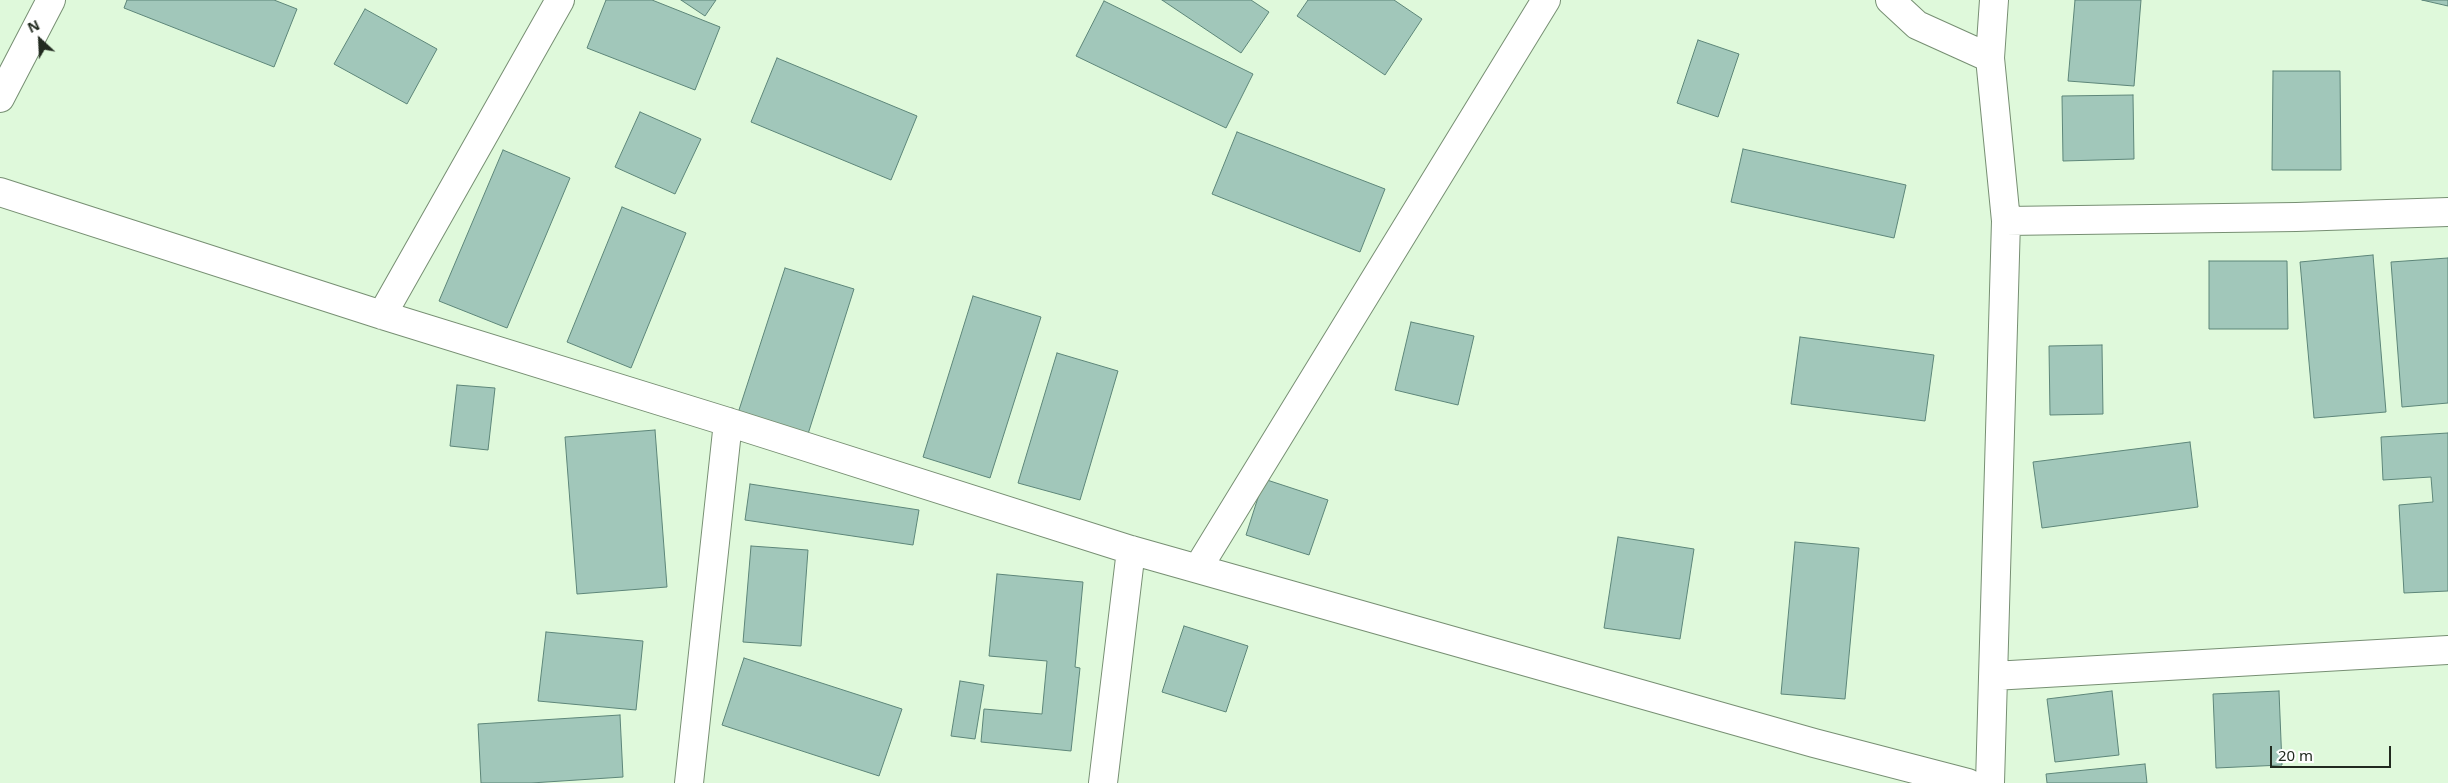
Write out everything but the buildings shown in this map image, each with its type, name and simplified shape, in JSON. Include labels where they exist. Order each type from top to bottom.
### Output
[{"type":"street","points":[[0,98],[51,0]]},
{"type":"street","points":[[382,315],[560,0]]},
{"type":"street","points":[[1198,568],[1546,0]]},
{"type":"street","points":[[1890,0],[1917,25],[1990,58]]},
{"type":"street","points":[[1990,783],[2006,221],[1990,58],[1994,0]]},
{"type":"street","points":[[0,192],[382,315],[1131,550],[1814,743],[1968,783]]},
{"type":"street","points":[[2006,221],[2296,218],[2448,212]]},
{"type":"street","points":[[689,783],[728,422]]},
{"type":"street","points":[[1103,783],[1131,550]]},
{"type":"street","points":[[1993,676],[2448,650]]}]
